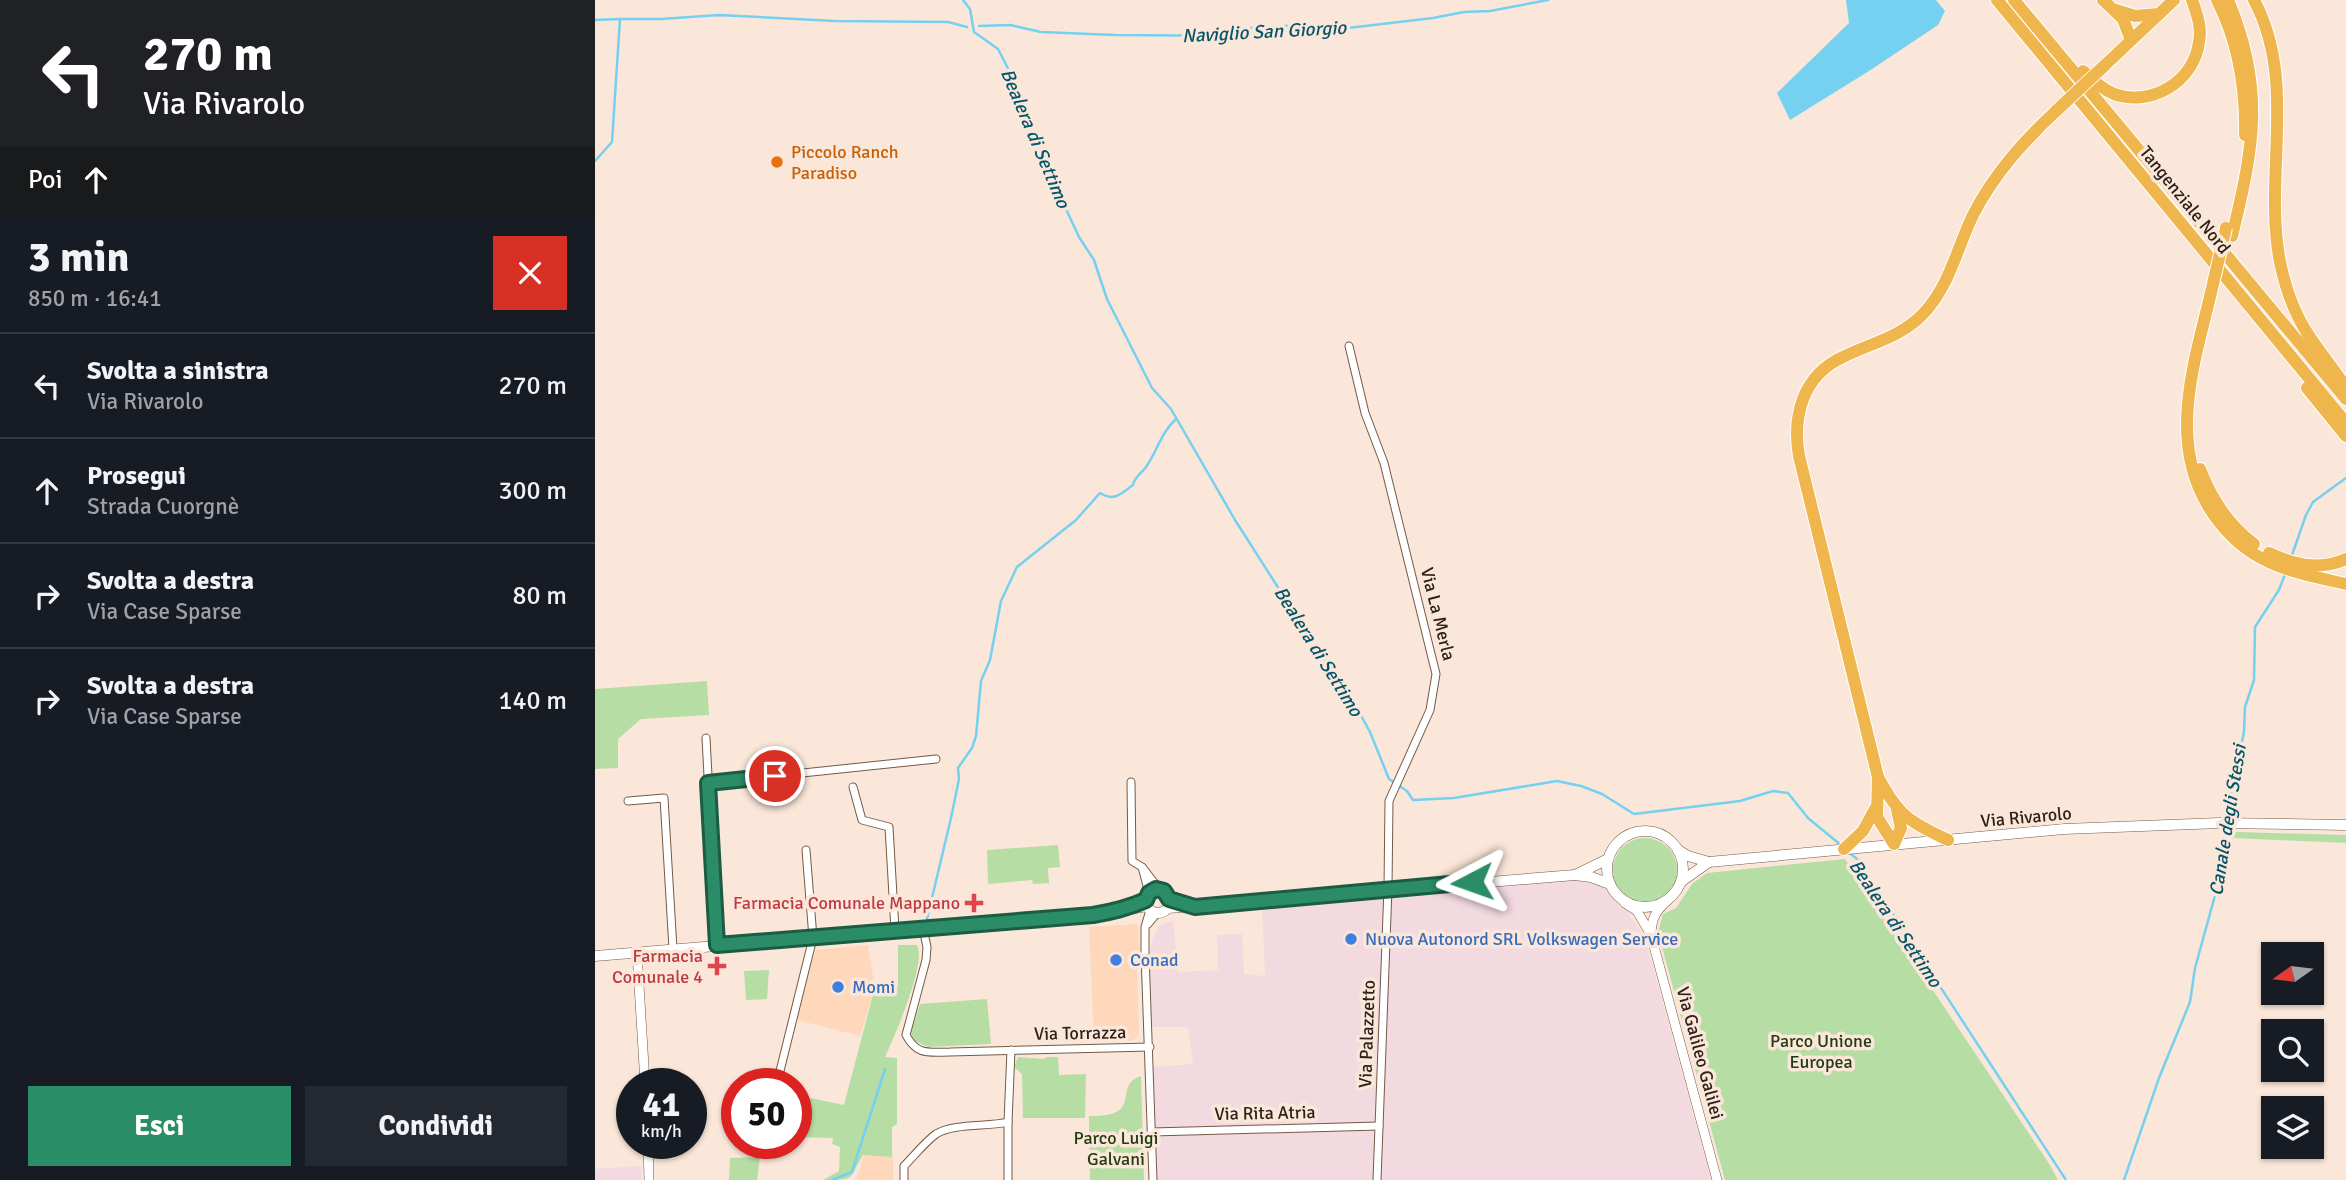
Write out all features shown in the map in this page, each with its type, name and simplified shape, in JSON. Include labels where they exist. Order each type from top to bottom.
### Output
[{"type":"highway","name":"Tangenziale Nord","points":[[1997,0],[2346,423]]},
{"type":"highway","name":"Tangenziale Nord","points":[[2014,0],[2346,399]]},
{"type":"highway","points":[[1878,777],[1876,809],[1881,827],[1894,844],[1901,828],[1897,810],[1878,777],[1799,456],[1796,429],[1799,407],[1809,386],[1828,366],[1847,355],[1895,336],[1929,308],[1991,184],[2018,147],[2174,0]]},
{"type":"highway","points":[[2051,45],[2112,93],[2132,98],[2155,95],[2176,83],[2196,55],[2200,29],[2192,0]]},
{"type":"highway","points":[[2217,0],[2237,51],[2245,107],[2242,158],[2229,232],[2187,399],[2186,432],[2191,466],[2210,510],[2233,538],[2260,558],[2346,584]]},
{"type":"highway","points":[[2228,0],[2242,36],[2249,66],[2253,115],[2248,170],[2229,232]]},
{"type":"highway","points":[[2254,0],[2268,35],[2278,82],[2276,238],[2285,285],[2306,331],[2346,388]]},
{"type":"highway","points":[[2108,4],[2135,16],[2159,14]]},
{"type":"highway","points":[[2108,4],[2123,19],[2131,40]]},
{"type":"highway","points":[[2108,4],[2121,29],[2121,50]]},
{"type":"highway","points":[[2259,318],[2316,400],[2346,436]]},
{"type":"highway","points":[[2289,565],[2323,566],[2346,559]]},
{"type":"highway","points":[[1845,848],[1863,831],[1876,809]]},
{"type":"highway","points":[[1897,810],[1917,825],[1948,839]]},
{"type":"main road","name":"Via Rivarolo","points":[[1678,850],[1709,862],[2064,829],[2220,823],[2346,825]]},
{"type":"main road","points":[[1639,831],[1662,835],[1678,850],[1683,865],[1682,881],[1677,892],[1668,900],[1647,908],[1625,902],[1616,895],[1607,873],[1608,859],[1619,841],[1639,831]]},
{"type":"main road","points":[[1575,875],[1608,859]]},
{"type":"main road","name":"Via Rivarolo","points":[[1682,881],[1709,862]]},
{"type":"main road","points":[[1151,902],[1195,907],[1388,888],[1575,875],[1610,884]]},
{"type":"main road","points":[[595,956],[1119,911],[1151,902],[1166,892],[1168,903]]},
{"type":"street","name":"Via La Merla","points":[[1349,346],[1365,413],[1384,463],[1436,674],[1430,710],[1389,800],[1388,888]]},
{"type":"street","points":[[706,738],[717,945]]},
{"type":"street","points":[[708,783],[851,773],[936,759]]},
{"type":"street","points":[[1131,782],[1132,861],[1142,867],[1151,902],[1145,928],[1153,1180]]},
{"type":"street","points":[[853,788],[862,820],[888,827],[895,930]]},
{"type":"street","points":[[628,801],[664,798],[673,949]]},
{"type":"street","points":[[781,1068],[813,938],[806,850]]},
{"type":"street","name":"Via Palazzetto","points":[[1377,1180],[1388,888]]},
{"type":"street","points":[[1651,935],[1652,921],[1657,910],[1668,900]]},
{"type":"street","name":"Via Galileo Galilei","points":[[1625,902],[1637,911],[1651,935],[1717,1180]]},
{"type":"street","name":"Via Torrazza","points":[[923,928],[927,947],[926,960],[906,1035],[911,1045],[925,1052],[1150,1047]]},
{"type":"street","points":[[637,952],[644,1068]]},
{"type":"street","name":"Via Torrazza","points":[[1008,1180],[1011,1050]]},
{"type":"street","points":[[904,1180],[904,1166],[937,1133],[1008,1122]]},
{"type":"street","name":"Via Rita Atria","points":[[1152,1132],[1379,1126]]},
{"type":"street","points":[[648,1159],[649,1180]]},
{"type":"shaded area","points":[[1582,877],[1601,884],[1623,906],[1645,937],[1711,1180],[1158,1180],[1153,1067],[1193,1064],[1188,1027],[1151,1027],[1148,958],[1154,935],[1162,924],[1173,921],[1178,972],[1218,970],[1217,935],[1242,934],[1244,974],[1265,976],[1262,904]]},
{"type":"shaded area","points":[[1138,924],[1139,1034],[1133,1041],[1094,1042],[1089,927]]},
{"type":"shaded area","points":[[868,945],[875,987],[860,1036],[797,1020],[815,950]]},
{"type":"shaded area","points":[[864,1155],[893,1157],[893,1180],[853,1180],[857,1178]]},
{"type":"shaded area","points":[[641,1166],[642,1180],[595,1180],[595,1169]]},
{"type":"green space","points":[[707,681],[709,715],[641,719],[618,739],[618,768],[595,769],[595,689]]},
{"type":"green space","points":[[2229,833],[2346,835],[2346,843],[2232,838]]},
{"type":"green space","points":[[1639,838],[1651,838],[1668,847],[1675,858],[1675,882],[1668,893],[1651,902],[1639,902],[1627,897],[1618,888],[1613,876],[1613,864],[1618,852],[1627,843]]},
{"type":"green space","points":[[1058,845],[1060,867],[1048,868],[1049,883],[1033,884],[1032,880],[988,884],[987,850]]},
{"type":"green space","name":"Parco Unione Europea","points":[[1845,859],[2058,1180],[1725,1180],[1658,932],[1663,914],[1676,908],[1692,884],[1707,873]]},
{"type":"green space","points":[[898,945],[917,945],[919,954],[914,983],[885,1057],[897,1058],[897,1124],[892,1127],[892,1157],[863,1155],[850,1177],[823,1180],[839,1171],[840,1147],[832,1144],[833,1138],[812,1137],[812,1098],[844,1105],[875,987],[898,986]]},
{"type":"green space","points":[[769,970],[767,999],[746,1000],[744,971]]},
{"type":"green space","points":[[987,999],[991,1044],[928,1047],[913,1040],[911,1032],[920,1004]]},
{"type":"green space","points":[[1018,1057],[1058,1057],[1059,1075],[1086,1074],[1085,1118],[1023,1118],[1022,1074],[1014,1067]]},
{"type":"green space","name":"Parco Luigi Galvani","points":[[1141,1076],[1144,1180],[1090,1180],[1089,1116],[1117,1112],[1123,1106],[1132,1081]]},
{"type":"green space","points":[[730,1159],[760,1159],[757,1180],[729,1180]]},
{"type":"water","points":[[1846,0],[1936,0],[1945,11],[1938,25],[1790,120],[1777,93],[1849,23]]},
{"type":"waterway","name":"Bealera di Settimo","points":[[963,0],[970,9],[974,32],[998,49],[1015,82],[1032,136],[1079,237],[1094,260],[1107,299],[1152,388],[1171,409],[1235,520],[1330,669],[1347,690],[1370,732],[1389,779],[1407,791],[1413,800],[1454,798],[1557,781],[1602,794],[1634,814],[1740,801],[1773,791],[1788,793],[1808,818],[1842,846]]},
{"type":"waterway","name":"Naviglio San Giorgio","points":[[979,26],[1010,25],[1041,32],[1115,35],[1244,36],[1250,28],[1303,25],[1348,28],[1490,11],[1548,0]]},
{"type":"waterway","points":[[595,161],[612,142],[620,19],[719,15],[835,21],[948,22],[967,27]]},
{"type":"waterway","points":[[595,20],[620,19]]},
{"type":"waterway","points":[[927,919],[951,818],[959,779],[958,768],[972,748],[976,736],[981,681],[990,660],[1001,601],[1017,567],[1076,520],[1100,493],[1114,497],[1133,485],[1150,461],[1166,430],[1176,419]]},
{"type":"waterway","name":"Canale degli Stessi","points":[[2291,558],[2313,502],[2346,478]]},
{"type":"waterway","name":"Canale degli Stessi","points":[[2229,819],[2231,793],[2244,732],[2245,707],[2254,680],[2255,627],[2279,590],[2285,574]]},
{"type":"waterway","name":"Canale degli Stessi","points":[[2124,1180],[2159,1078],[2190,1002],[2195,968],[2227,845],[2228,826]]},
{"type":"waterway","name":"Bealera di Settimo","points":[[1850,853],[1857,859],[2066,1180]]},
{"type":"waterway","points":[[832,1180],[852,1172],[885,1069]]},
{"type":"place","name":"Piccolo Ranch Paradiso","points":[[777,162]]},
{"type":"place","name":"Farmacia Comunale Mappano","points":[[974,903]]},
{"type":"place","name":"Nuova Autonord SRL Volkswagen Service","points":[[1351,939]]},
{"type":"place","name":"Conad","points":[[1116,960]]},
{"type":"place","name":"Farmacia Comunale 4","points":[[717,966]]},
{"type":"place","name":"Momi","points":[[838,987]]},
{"type":"route","points":[[775,776],[708,783],[717,945],[1093,915],[1133,906],[1146,900],[1149,893],[1156,889],[1164,891],[1169,899],[1195,907],[1472,882]]}]
